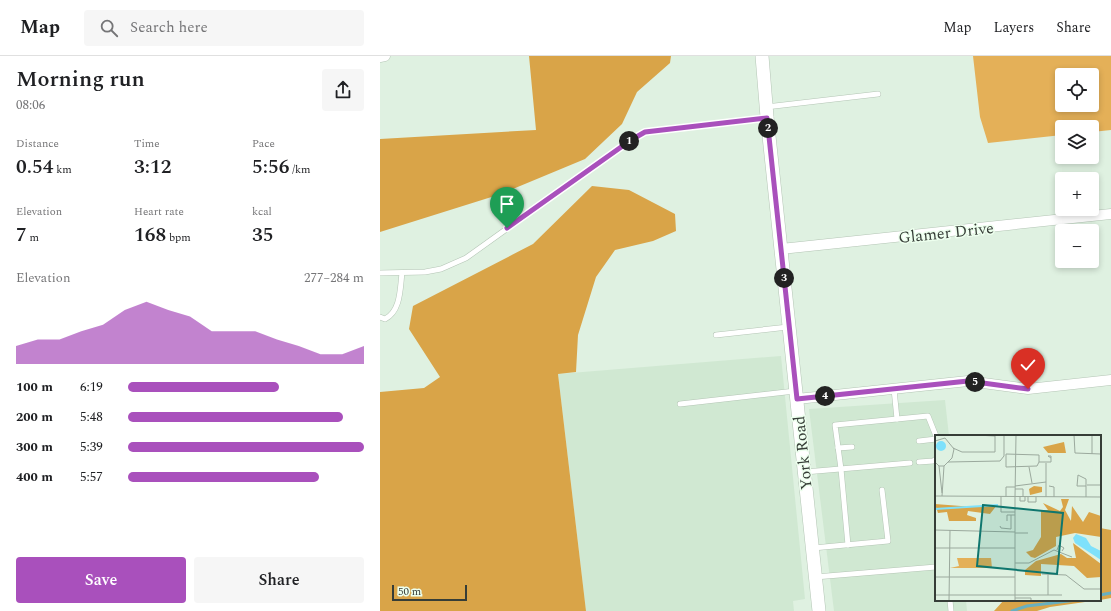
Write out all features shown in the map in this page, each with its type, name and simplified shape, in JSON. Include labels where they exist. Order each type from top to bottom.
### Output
[{"type":"street","points":[[380,56],[385,56]]},
{"type":"street","name":"York Road","points":[[762,56],[819,611]]},
{"type":"street","name":"Glamer Drive","points":[[781,249],[1111,214]]},
{"type":"street","points":[[796,395],[894,389],[968,381],[1028,389],[1111,380]]},
{"type":"lane","points":[[380,273],[425,272],[442,269],[466,258],[631,140],[645,132],[878,94]]},
{"type":"lane","points":[[380,317],[386,319],[391,316],[397,304],[402,273]]},
{"type":"lane","points":[[716,335],[789,327]]},
{"type":"lane","points":[[894,389],[897,419]]},
{"type":"lane","points":[[680,404],[796,395]]},
{"type":"lane","points":[[848,545],[841,469],[834,425],[928,416],[935,435]]},
{"type":"lane","points":[[919,440],[935,437]]},
{"type":"lane","points":[[838,448],[852,447]]},
{"type":"lane","points":[[919,462],[935,460]]},
{"type":"lane","points":[[804,472],[910,463]]},
{"type":"lane","points":[[812,548],[888,541],[882,490]]},
{"type":"lane","points":[[816,577],[935,567]]},
{"type":"lane","points":[[950,601],[951,611]]},
{"type":"shaded area","points":[[529,56],[671,56],[670,63],[637,92],[622,124],[585,159],[501,194],[380,232],[380,139],[536,130]]},
{"type":"shaded area","points":[[973,56],[1111,56],[1111,130],[1099,131],[1099,120],[1055,120],[1055,136],[988,143],[980,117]]},
{"type":"shaded area","points":[[592,186],[629,190],[675,214],[676,231],[653,241],[615,250],[596,277],[578,335],[576,372],[558,374],[586,611],[380,611],[380,392],[424,388],[440,377],[409,329],[413,306],[533,244]]},
{"type":"shaded area","points":[[781,356],[805,599],[793,601],[794,611],[586,611],[558,374]]},
{"type":"shaded area","points":[[945,400],[949,435],[935,435],[935,601],[966,601],[967,611],[834,611],[809,409]]},
{"type":"shaded area","points":[[1101,528],[1111,530],[1111,598],[1101,600]]},
{"type":"shaded area","points":[[1003,601],[1092,601],[1050,607],[1037,611],[994,611]]},
{"type":"waterway","points":[[1101,595],[1111,593]]},
{"type":"waterway","points":[[1012,611],[1027,606],[1069,601]]},
{"type":"route","points":[[507,228],[631,140],[645,132],[767,118],[797,399],[968,381],[1028,389]]}]
